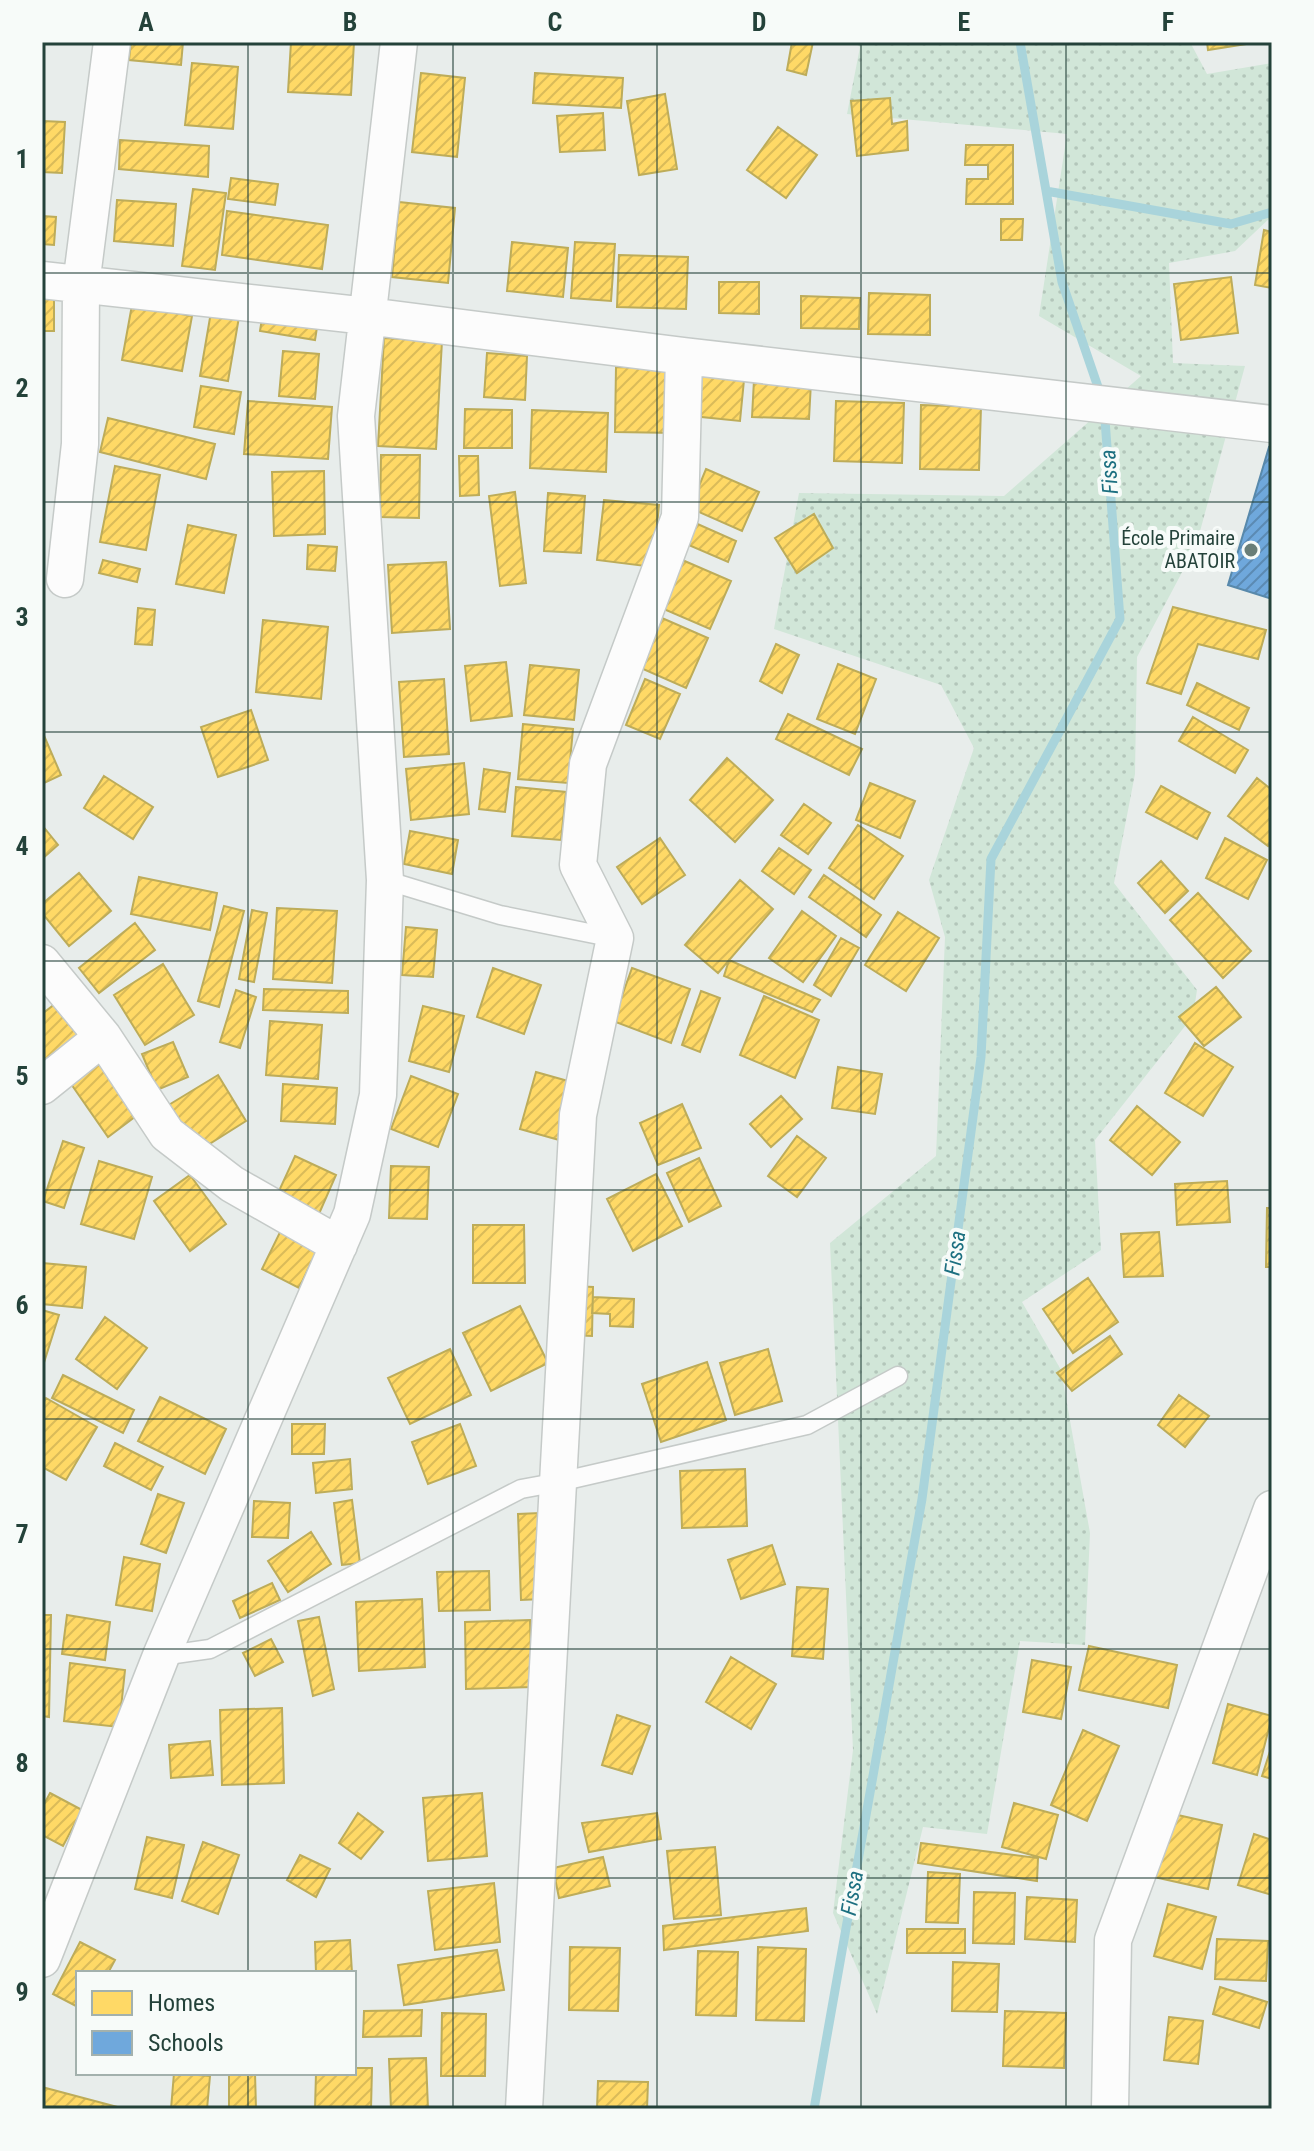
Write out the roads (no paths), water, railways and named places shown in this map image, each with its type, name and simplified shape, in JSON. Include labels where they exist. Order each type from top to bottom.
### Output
[{"type":"street","points":[[65,579],[80,444],[81,285],[112,42]]},
{"type":"street","points":[[42,1959],[53,1905],[352,1214],[378,1095],[385,880],[356,416],[399,42]]},
{"type":"street","points":[[42,280],[1272,424]]},
{"type":"street","points":[[524,2109],[578,1115],[615,938],[578,865],[588,764],[680,517],[684,356]]},
{"type":"street","points":[[42,963],[103,1037],[167,1134],[232,1184],[339,1245]]},
{"type":"street","points":[[42,1086],[103,1037]]},
{"type":"street","points":[[1110,2109],[1113,1940],[1272,1509]]},
{"type":"lane","points":[[385,880],[500,915],[615,938]]},
{"type":"lane","points":[[161,1656],[210,1649],[521,1489],[807,1425],[898,1376]]},
{"type":"waterway","name":"Fissa","points":[[1020,42],[1062,282],[1098,387]]},
{"type":"waterway","points":[[1046,191],[1231,224],[1272,212]]},
{"type":"waterway","name":"Fissa","points":[[814,2109],[922,1499],[981,1057],[991,859],[1120,619],[1105,420]]},
{"type":"place","name":"École Primaire ABATOIR","points":[[1251,550]]}]
